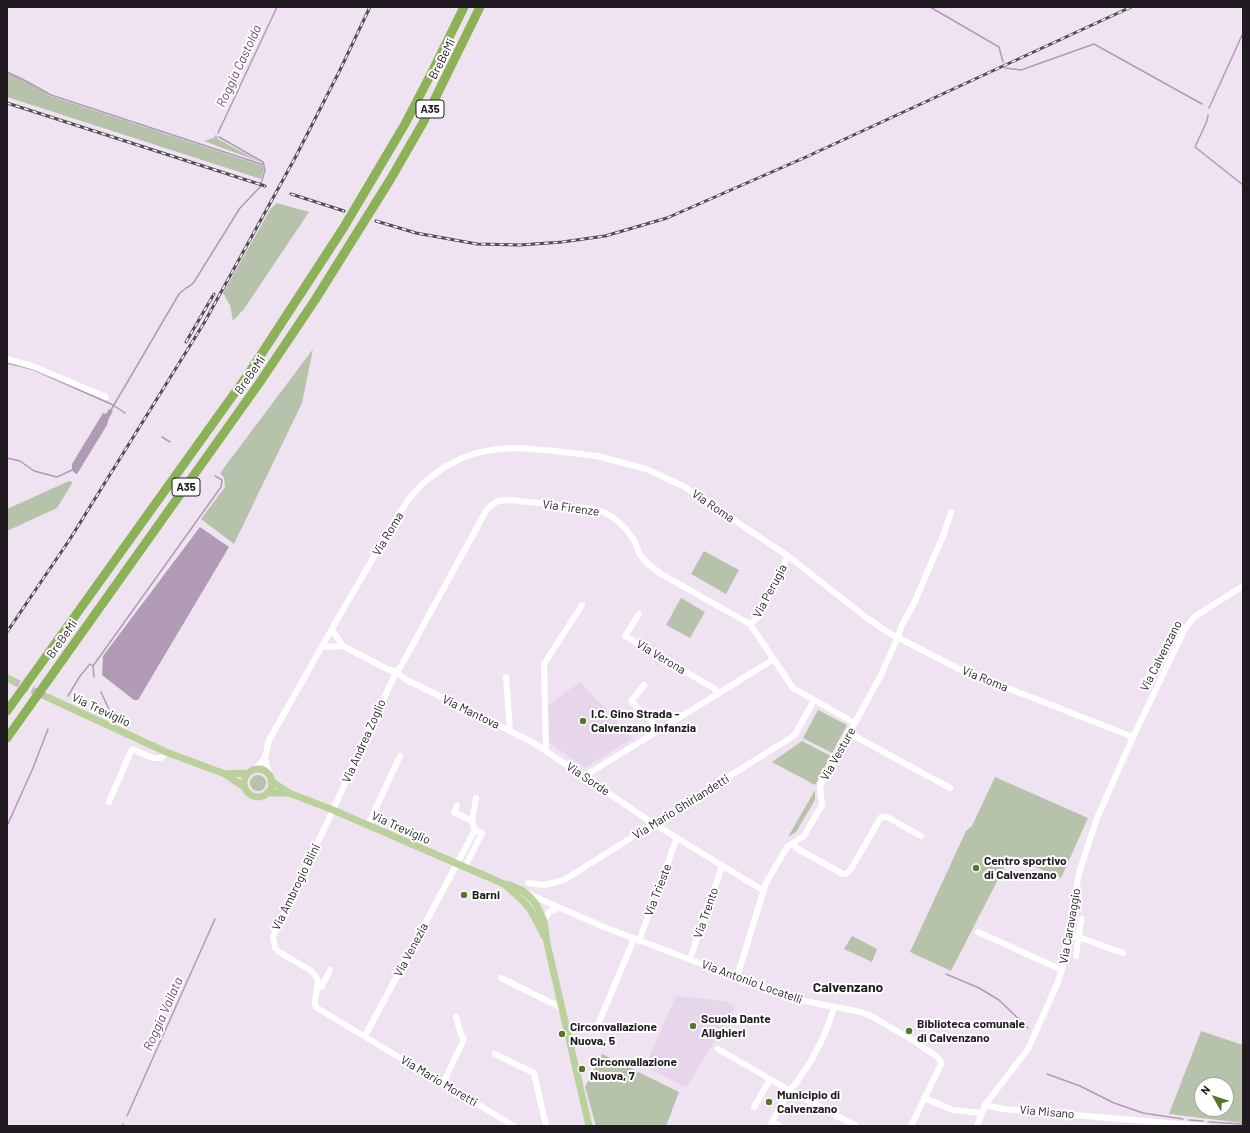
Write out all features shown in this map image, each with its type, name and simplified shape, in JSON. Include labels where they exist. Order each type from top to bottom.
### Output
[{"type":"highway","name":"BreBeMi","points":[[7,711],[250,373],[359,203],[405,124],[464,7]]},
{"type":"highway","name":"BreBeMi","points":[[7,738],[260,382],[316,300],[359,232],[424,121],[480,7]]},
{"type":"main road","name":"Via Treviglio","points":[[49,698],[166,752],[225,774],[254,796],[264,796],[268,793],[289,793]]},
{"type":"main road","name":"Via Treviglio","points":[[225,774],[263,770],[270,778],[289,793],[333,810],[504,884],[510,885],[533,897],[544,921],[547,943]]},
{"type":"main road","points":[[244,787],[244,779],[252,771]]},
{"type":"main road","points":[[268,793],[271,785],[270,778]]},
{"type":"main road","points":[[504,884],[523,901],[535,918],[547,943],[589,1126]]},
{"type":"street","points":[[7,359],[32,366],[106,397]]},
{"type":"street","name":"Via Roma","points":[[270,778],[265,758],[269,740],[397,517],[409,499],[423,483],[443,468],[460,459],[476,453],[497,449],[518,448],[598,456],[646,469],[683,486],[788,556],[867,618],[898,637],[960,669],[1134,737]]},
{"type":"street","name":"Via Firenze","points":[[396,672],[401,666],[490,506],[498,501],[510,500],[594,509],[606,513],[626,529],[635,542],[640,555],[648,564],[662,574],[750,624],[793,688],[855,723]]},
{"type":"street","name":"Via Vesture","points":[[737,977],[766,883],[787,847],[804,836],[822,805],[820,786],[880,677],[901,627],[914,603],[943,536],[951,512]]},
{"type":"street","name":"Via Perugia","points":[[750,624],[757,618],[788,556]]},
{"type":"street","name":"Via Calvenzano","points":[[1134,737],[1188,624],[1194,617],[1243,586]]},
{"type":"street","points":[[546,751],[544,664],[582,604]]},
{"type":"street","name":"Via Verona","points":[[639,614],[625,636],[715,689],[718,694]]},
{"type":"street","points":[[332,630],[344,646],[389,670],[396,672]]},
{"type":"street","points":[[322,647],[344,646]]},
{"type":"street","points":[[585,777],[774,659]]},
{"type":"street","name":"Via Mantova","points":[[396,672],[407,680],[534,743],[546,751]]},
{"type":"street","name":"Via Andrea Zoglio","points":[[333,810],[396,672]]},
{"type":"street","points":[[506,677],[510,731]]},
{"type":"street","points":[[644,685],[631,701],[659,730]]},
{"type":"street","name":"Via Mario Ghirlandetti","points":[[528,883],[544,885],[564,880],[795,735],[814,700]]},
{"type":"street","points":[[849,733],[950,788]]},
{"type":"street","name":"Via Caravaggio","points":[[977,1126],[985,1105],[1028,1049],[1062,970],[1083,861],[1098,818],[1134,737]]},
{"type":"street","points":[[109,802],[132,749],[153,758],[162,758],[166,752]]},
{"type":"street","name":"Via Sorde","points":[[546,751],[654,824],[764,891]]},
{"type":"street","points":[[368,825],[400,756]]},
{"type":"street","name":"Via Roma","points":[[252,771],[265,758]]},
{"type":"street","points":[[461,866],[482,833],[475,830],[472,820],[476,798]]},
{"type":"street","points":[[457,806],[454,812],[472,820]]},
{"type":"street","name":"Via Ambrogio Blini","points":[[333,810],[273,936],[275,948],[279,952],[310,970],[316,976],[318,988],[315,1005],[317,1008],[365,1036]]},
{"type":"street","points":[[794,842],[796,848],[843,874],[846,874],[851,869],[881,817],[887,817],[921,836]]},
{"type":"street","name":"Via Trieste","points":[[597,1027],[637,940],[677,838]]},
{"type":"street","name":"Via Venezia","points":[[365,1036],[461,866]]},
{"type":"street","name":"Via Trento","points":[[690,959],[722,866]]},
{"type":"street","points":[[523,901],[533,897]]},
{"type":"street","name":"Via Antonio Locatelli","points":[[533,897],[637,940],[794,999],[834,1008],[861,1012],[871,1016],[914,1041],[940,1060],[941,1064],[939,1071],[924,1098]]},
{"type":"street","points":[[544,921],[549,912],[556,907]]},
{"type":"street","name":"Via Antonio Locatelli","points":[[528,908],[556,907]]},
{"type":"street","points":[[1076,956],[1081,919]]},
{"type":"street","points":[[978,932],[1062,970]]},
{"type":"street","points":[[1069,935],[1123,953]]},
{"type":"street","points":[[318,988],[322,986],[330,970]]},
{"type":"street","points":[[501,978],[562,1008]]},
{"type":"street","points":[[780,1126],[771,1124],[789,1090],[794,1086],[811,1061],[824,1036],[834,1008]]},
{"type":"street","points":[[443,1083],[464,1039],[461,1035],[456,1017]]},
{"type":"street","name":"Via Mario Moretti","points":[[365,1036],[514,1126]]},
{"type":"street","points":[[718,1049],[789,1090],[856,1126]]},
{"type":"street","points":[[495,1054],[534,1073],[546,1126]]},
{"type":"street","points":[[754,1107],[770,1079]]},
{"type":"street","points":[[911,1126],[924,1098],[952,1110],[981,1114]]},
{"type":"street","name":"Via Misano","points":[[985,1105],[1003,1109],[1204,1126]]},
{"type":"shaded area","points":[[109,409],[113,411],[107,425],[76,474],[72,470],[72,464],[103,413],[106,414]]},
{"type":"shaded area","points":[[200,527],[229,547],[138,700],[134,700],[102,675],[103,656]]},
{"type":"shaded area","name":"I.C. Gino Strada - Calvenzano Infanzia","points":[[580,682],[633,738],[585,768],[549,742],[548,705]]},
{"type":"shaded area","name":"Scuola Dante Alighieri","points":[[676,996],[725,1001],[735,1007],[686,1088],[645,1066]]},
{"type":"green space","points":[[7,73],[26,81],[50,96],[263,166],[264,169],[261,179],[7,97]]},
{"type":"green space","points":[[216,134],[218,139],[260,162],[204,141],[214,138]]},
{"type":"green space","points":[[277,203],[309,212],[244,309],[233,321],[230,305],[223,293],[271,208]]},
{"type":"green space","points":[[313,349],[302,403],[234,544],[201,519],[225,487],[224,478],[220,473]]},
{"type":"green space","points":[[69,481],[73,482],[57,508],[7,531],[7,509]]},
{"type":"green space","points":[[704,551],[739,570],[726,594],[691,574]]},
{"type":"green space","points":[[681,598],[705,612],[690,638],[666,625]]},
{"type":"green space","points":[[818,710],[847,725],[832,753],[803,738]]},
{"type":"green space","points":[[802,741],[831,756],[815,785],[772,762]]},
{"type":"green space","points":[[258,775],[264,777],[266,783],[264,789],[258,791],[252,789],[250,783],[252,777]]},
{"type":"green space","name":"Centro sportivo di Calvenzano","points":[[995,777],[1088,818],[1061,878],[1010,856],[951,971],[910,952],[966,831],[972,826]]},
{"type":"green space","points":[[815,790],[815,800],[796,832],[788,837]]},
{"type":"green space","points":[[852,936],[877,949],[872,962],[844,949]]},
{"type":"green space","points":[[1201,1031],[1243,1045],[1243,1123],[1169,1114]]},
{"type":"green space","points":[[602,1054],[679,1092],[666,1126],[596,1126],[585,1087]]},
{"type":"waterway","name":"Roggia Castolda","points":[[218,133],[277,7]]},
{"type":"waterway","points":[[930,7],[999,47],[1003,62]]},
{"type":"waterway","points":[[1209,108],[1243,33]]},
{"type":"waterway","points":[[1005,68],[1021,70],[1094,44],[1202,104]]},
{"type":"waterway","points":[[7,72],[51,95],[264,165]]},
{"type":"waterway","points":[[1208,115],[1207,121],[1195,147],[1243,185]]},
{"type":"waterway","points":[[111,410],[179,294],[194,282],[240,208],[260,187],[265,170],[263,162],[219,137]]},
{"type":"waterway","points":[[7,363],[32,369],[113,405],[125,413]]},
{"type":"waterway","points":[[162,437],[170,442]]},
{"type":"waterway","points":[[7,458],[20,461],[34,471],[57,477],[72,470]]},
{"type":"waterway","points":[[94,677],[93,666],[221,487],[222,480],[215,476]]},
{"type":"waterway","points":[[68,696],[80,676],[90,664],[93,666]]},
{"type":"waterway","points":[[101,692],[113,718]]},
{"type":"waterway","points":[[7,826],[33,768],[48,729]]},
{"type":"waterway","name":"Roggia Vailata","points":[[127,1116],[215,919]]},
{"type":"waterway","points":[[946,974],[979,988],[999,1000],[1028,1028]]},
{"type":"waterway","points":[[1047,1074],[1080,1086],[1114,1103],[1143,1113],[1183,1119]]},
{"type":"waterway","points":[[1189,1120],[1203,1121]]},
{"type":"waterway","points":[[1209,1122],[1243,1124]]},
{"type":"tunnel","points":[[13,681],[49,698]]},
{"type":"railway","points":[[7,632],[70,539],[204,323],[295,158],[370,7]]},
{"type":"railway","points":[[376,221],[416,233],[477,244],[520,245],[562,242],[605,236],[667,218],[806,157],[1131,7]]},
{"type":"railway","points":[[7,103],[265,186]]},
{"type":"railway","points":[[291,194],[344,211]]},
{"type":"railway","points":[[186,342],[214,294]]},
{"type":"place","name":"I.C. Gino Strada - Calvenzano Infanzia","points":[[583,721]]},
{"type":"place","name":"Centro sportivo di Calvenzano","points":[[976,868]]},
{"type":"place","name":"Barni","points":[[464,895]]},
{"type":"place","name":"Scuola Dante Alighieri","points":[[693,1026]]},
{"type":"place","name":"Biblioteca comunale di Calvenzano","points":[[909,1031]]},
{"type":"place","name":"Circonvallazione Nuova, 5","points":[[562,1034]]},
{"type":"place","name":"Circonvallazione Nuova, 7","points":[[582,1069]]},
{"type":"place","name":"Municipio di Calvenzano","points":[[769,1102]]},
{"type":"district","name":"Calvenzano","points":[[848,987]]}]
